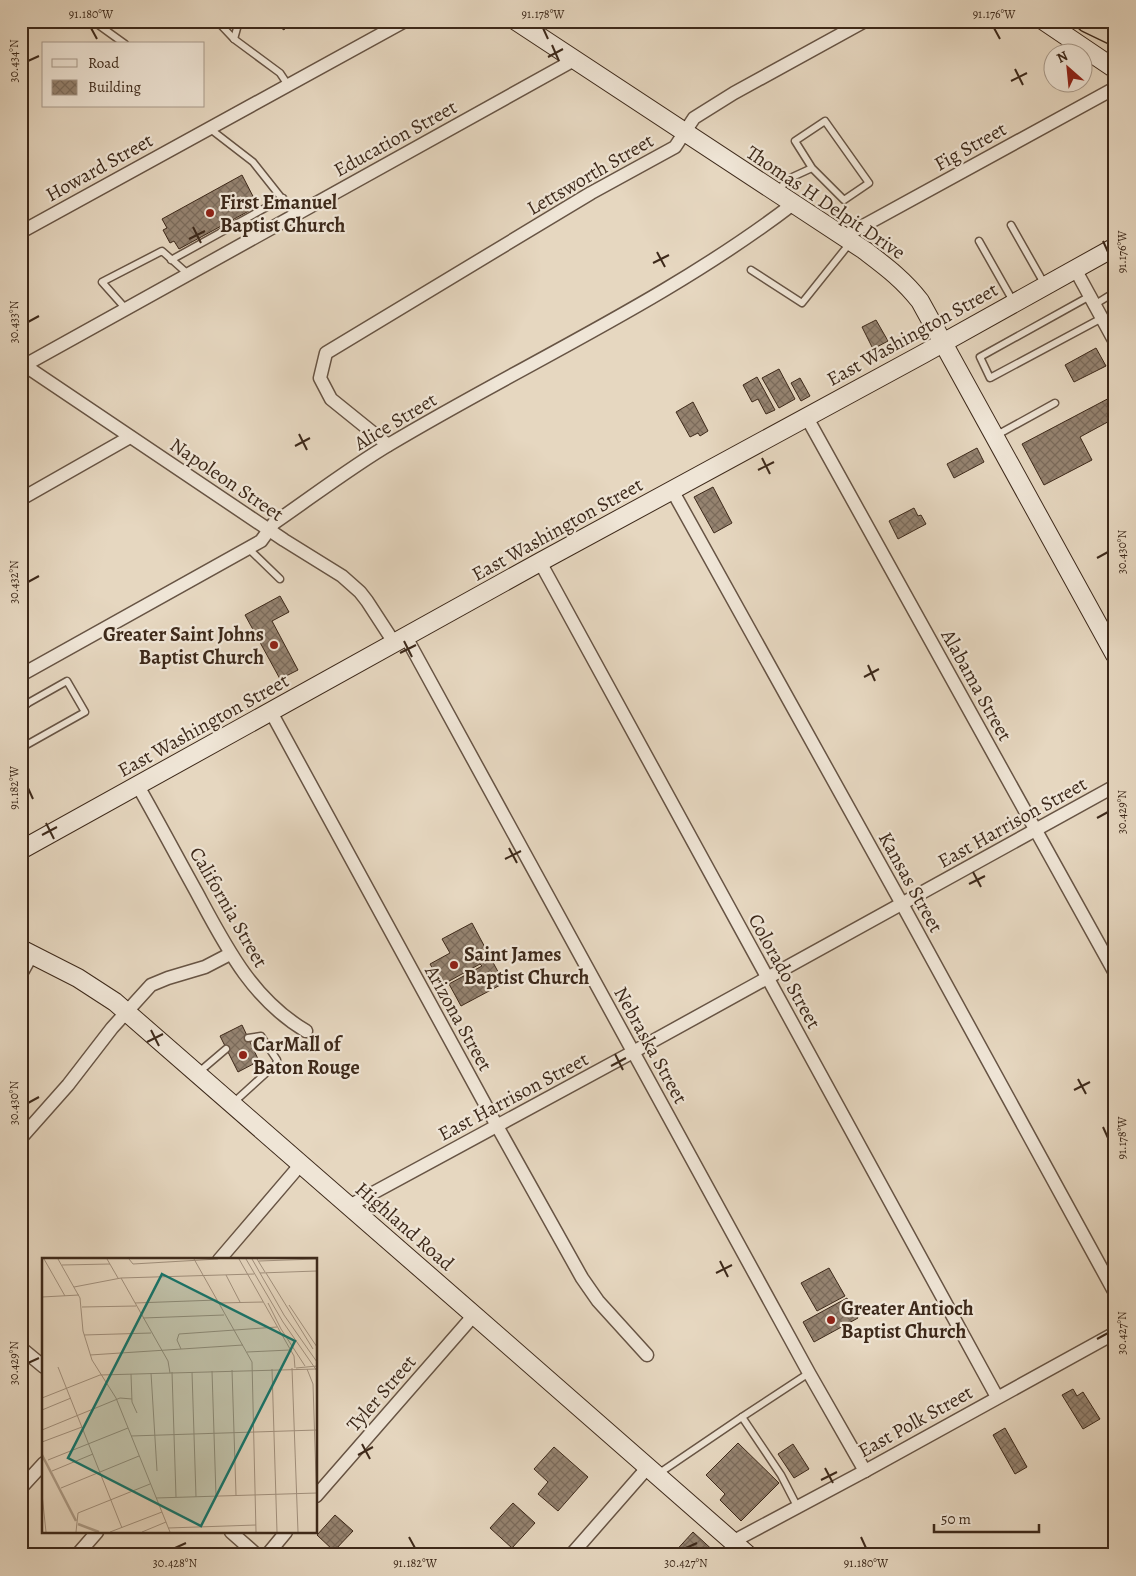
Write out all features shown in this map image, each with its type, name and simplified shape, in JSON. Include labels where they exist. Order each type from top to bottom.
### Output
[{"type":"highway","points":[[1088,21],[1115,34]]},
{"type":"street","name":"Howard Street","points":[[21,232],[405,21]]},
{"type":"street","name":"Thomas H Delpit Drive","points":[[516,21],[847,240],[891,270],[910,288],[920,300],[1115,656]]},
{"type":"street","name":"Lettsworth Street","points":[[388,445],[332,399],[320,378],[326,353],[591,193],[674,147],[694,118],[734,93],[864,21]]},
{"type":"street","points":[[1044,21],[1115,69]]},
{"type":"street","name":"Education Street","points":[[23,364],[574,60]]},
{"type":"street","name":"Fig Street","points":[[847,240],[1115,88]]},
{"type":"street","name":"Alice Street","points":[[21,675],[261,541],[274,523],[388,445],[674,284],[793,204]]},
{"type":"street","name":"East Washington Street","points":[[21,850],[540,562],[1115,247]]},
{"type":"street","points":[[1075,270],[1115,342]]},
{"type":"street","name":"Napoleon Street","points":[[23,364],[130,437],[342,576],[367,601],[400,641]]},
{"type":"street","name":"Alabama Street","points":[[806,416],[1115,973]]},
{"type":"street","points":[[21,499],[130,437]]},
{"type":"street","name":"Kansas Street","points":[[672,490],[1115,1293]]},
{"type":"street","name":"Colorado Street","points":[[540,562],[997,1397]]},
{"type":"street","name":"Nebraska Street","points":[[400,641],[633,1052],[809,1373],[865,1471]]},
{"type":"street","name":"Arizona Street","points":[[271,712],[496,1126],[582,1278],[598,1301],[647,1355]]},
{"type":"street","name":"California Street","points":[[138,786],[240,970],[268,1003],[288,1021],[306,1031]]},
{"type":"street","name":"East Harrison Street","points":[[349,1206],[767,979],[1115,786]]},
{"type":"street","name":"Highland Road","points":[[28,952],[91,986],[115,1002],[748,1555]]},
{"type":"street","points":[[21,1138],[68,1085],[126,1012],[151,985],[205,967],[230,954]]},
{"type":"street","points":[[221,1258],[301,1164]]},
{"type":"street","name":"Tyler Street","points":[[318,1494],[474,1314]]},
{"type":"street","name":"East Polk Street","points":[[732,1542],[865,1471],[1115,1332]]},
{"type":"street","points":[[21,1348],[42,1365]]},
{"type":"street","points":[[21,1488],[42,1465]]},
{"type":"street","points":[[571,1555],[652,1471]]},
{"type":"street","points":[[77,1555],[95,1534]]},
{"type":"street","points":[[233,1534],[257,1555]]},
{"type":"street","points":[[266,1555],[284,1534]]},
{"type":"lane","points":[[93,21],[122,42]]},
{"type":"lane","points":[[217,21],[234,39],[280,73],[288,85]]},
{"type":"lane","points":[[234,39],[239,21]]},
{"type":"lane","points":[[825,121],[869,184],[844,200],[812,168],[795,141],[825,121]]},
{"type":"lane","points":[[209,128],[254,162],[295,215]]},
{"type":"lane","points":[[776,193],[788,179],[812,168]]},
{"type":"lane","points":[[171,260],[282,198]]},
{"type":"lane","points":[[1011,225],[1045,286]]},
{"type":"lane","points":[[751,270],[802,303],[847,240]]},
{"type":"lane","points":[[979,241],[1013,303]]},
{"type":"lane","points":[[126,308],[102,282],[162,251],[188,274]]},
{"type":"lane","points":[[1102,318],[990,378],[980,357],[1092,300],[1115,292]]},
{"type":"lane","points":[[994,437],[1054,403]]},
{"type":"lane","points":[[248,548],[280,579]]},
{"type":"lane","points":[[21,694],[24,706],[67,681],[85,712],[21,748]]},
{"type":"lane","points":[[21,980],[28,952]]},
{"type":"lane","points":[[232,1104],[276,1064],[277,1060],[261,1036],[248,1038]]},
{"type":"lane","points":[[198,1073],[226,1048]]},
{"type":"lane","points":[[652,1471],[742,1417],[809,1373]]},
{"type":"lane","points":[[742,1417],[781,1476],[797,1506]]},
{"type":"building","points":[[271,21],[289,21],[284,30]]},
{"type":"building","points":[[341,21],[352,21],[349,26]]},
{"type":"building","name":"First Emanuel Baptist Church","points":[[242,175],[258,206],[179,249],[174,241],[170,243],[163,230],[167,228],[162,219]]},
{"type":"building","points":[[1115,299],[1115,310],[1110,302]]},
{"type":"building","points":[[876,320],[888,341],[873,349],[862,327]]},
{"type":"building","points":[[1096,348],[1106,366],[1074,382],[1065,365]]},
{"type":"building","points":[[779,369],[795,399],[779,408],[762,378]]},
{"type":"building","points":[[757,377],[775,410],[766,414],[758,399],[752,402],[743,385]]},
{"type":"building","points":[[800,378],[810,396],[801,401],[791,383]]},
{"type":"building","points":[[1115,395],[1115,418],[1080,437],[1092,460],[1044,485],[1022,444]]},
{"type":"building","points":[[693,402],[708,431],[700,436],[698,433],[690,437],[676,412]]},
{"type":"building","points":[[977,448],[984,462],[954,478],[947,464]]},
{"type":"building","points":[[713,487],[732,523],[714,533],[694,497]]},
{"type":"building","points":[[914,508],[918,516],[921,515],[926,524],[898,539],[889,521]]},
{"type":"building","name":"Greater Saint Johns Baptist Church","points":[[280,596],[289,612],[272,621],[298,670],[280,679],[245,615]]},
{"type":"building","name":"Saint James Baptist Church","points":[[472,923],[504,983],[461,1006],[449,984],[482,966],[480,964],[442,985],[430,964],[450,953],[442,939]]},
{"type":"building","name":"CarMall of Baton Rouge","points":[[242,1025],[259,1061],[238,1072],[220,1036]]},
{"type":"building","points":[[829,1268],[845,1296],[817,1311],[801,1283]]},
{"type":"building","name":"Greater Antioch Baptist Church","points":[[847,1298],[858,1318],[814,1342],[803,1322]]},
{"type":"building","points":[[1073,1389],[1077,1396],[1083,1392],[1100,1419],[1083,1429],[1062,1395]]},
{"type":"building","points":[[1005,1428],[1027,1467],[1015,1474],[993,1435]]},
{"type":"building","points":[[738,1443],[779,1483],[741,1521],[720,1500],[725,1494],[706,1475]]},
{"type":"building","points":[[793,1444],[809,1469],[794,1478],[778,1454]]},
{"type":"building","points":[[554,1447],[588,1477],[558,1511],[538,1494],[548,1482],[534,1469]]},
{"type":"building","points":[[513,1503],[535,1523],[512,1548],[490,1528]]},
{"type":"building","points":[[335,1515],[353,1531],[334,1551],[318,1534]]},
{"type":"building","points":[[693,1532],[718,1555],[672,1555]]},
{"type":"place","name":"First Emanuel Baptist Church","points":[[210,213]]},
{"type":"place","name":"Greater Saint Johns Baptist Church","points":[[274,645]]},
{"type":"place","name":"Saint James Baptist Church","points":[[454,965]]},
{"type":"place","name":"CarMall of Baton Rouge","points":[[243,1055]]},
{"type":"place","name":"Greater Antioch Baptist Church","points":[[831,1320]]}]
